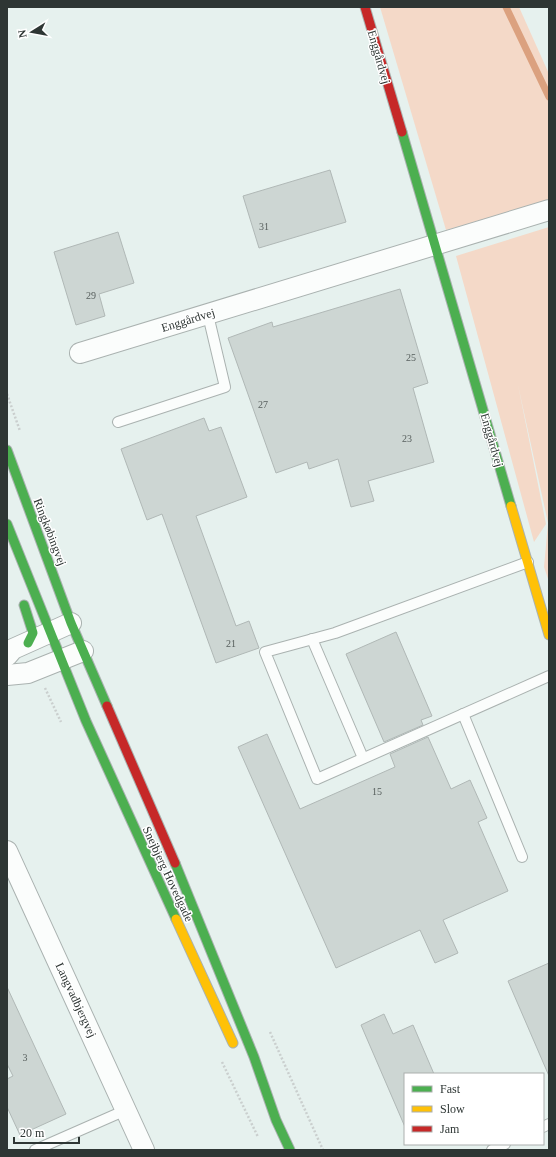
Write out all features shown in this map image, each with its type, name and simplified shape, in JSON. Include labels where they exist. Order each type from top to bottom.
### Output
[{"type":"street","name":"Enggårdvej","points":[[365,7],[549,635]]},
{"type":"street","name":"Enggårdvej","points":[[80,353],[549,210]]},
{"type":"street","name":"Ringkøbingvej","points":[[7,450],[71,623]]},
{"type":"street","points":[[7,524],[48,633]]},
{"type":"street","points":[[20,594],[33,633],[28,642]]},
{"type":"street","points":[[7,656],[13,650],[28,642],[71,623]]},
{"type":"street","name":"Snejbjerg Hovedgade","points":[[71,623],[190,897],[254,1057],[276,1120]]},
{"type":"street","name":"Snejbjerg Hovedgade","points":[[48,633],[59,661],[148,859],[238,1054]]},
{"type":"street","points":[[7,675],[28,673],[83,651]]},
{"type":"street","name":"Langvadbjergvej","points":[[7,851],[144,1150]]},
{"type":"street","name":"Snejbjerg Hovedgade","points":[[250,1074],[276,1120],[290,1150]]},
{"type":"lane","points":[[118,422],[225,387],[208,315]]},
{"type":"lane","points":[[528,562],[335,633],[265,652],[317,779],[549,676]]},
{"type":"lane","points":[[312,639],[363,758]]},
{"type":"lane","points":[[463,714],[522,857]]},
{"type":"lane","points":[[35,1150],[126,1110]]},
{"type":"lane","points":[[492,1150],[503,1145]]},
{"type":"shaded area","points":[[380,7],[519,7],[549,74],[549,202],[446,230]]},
{"type":"shaded area","points":[[549,227],[549,582],[544,567],[548,523],[518,385],[546,524],[534,542],[456,256]]},
{"type":"building","points":[[330,170],[346,222],[259,248],[243,196]]},
{"type":"building","points":[[118,232],[134,283],[99,294],[105,316],[76,325],[54,252]]},
{"type":"building","points":[[400,289],[428,383],[413,388],[434,462],[368,481],[374,501],[351,507],[338,459],[309,469],[307,462],[276,473],[228,338],[272,322],[273,327]]},
{"type":"building","points":[[204,418],[209,431],[221,427],[247,497],[196,516],[236,626],[249,621],[259,648],[216,663],[162,514],[147,520],[121,449]]},
{"type":"building","points":[[396,632],[432,716],[421,720],[423,725],[384,742],[346,654]]},
{"type":"building","points":[[267,734],[300,809],[395,767],[390,754],[428,737],[451,789],[470,780],[487,818],[478,822],[508,891],[443,920],[458,953],[435,963],[420,930],[336,968],[238,747]]},
{"type":"building","points":[[549,963],[549,1076],[508,981]]},
{"type":"building","points":[[7,987],[66,1114],[20,1135],[7,1107],[7,1079],[13,1076],[7,1064]]},
{"type":"building","points":[[384,1014],[393,1034],[413,1025],[434,1073],[404,1073],[404,1125],[361,1025]]},
{"type":"waterway","points":[[506,7],[549,97]]},
{"type":"traffic: fast","points":[[402,132],[511,506]]},
{"type":"traffic: fast","points":[[7,450],[71,623],[107,706]]},
{"type":"traffic: fast","points":[[7,524],[86,721],[176,919]]},
{"type":"traffic: fast","points":[[24,605],[33,633],[28,643]]},
{"type":"traffic: fast","points":[[175,863],[254,1057],[276,1120],[290,1150]]},
{"type":"traffic: slow","points":[[511,506],[549,635]]},
{"type":"traffic: slow","points":[[176,919],[233,1043]]},
{"type":"traffic: jam","points":[[365,7],[402,132]]},
{"type":"traffic: jam","points":[[107,706],[175,863]]}]
